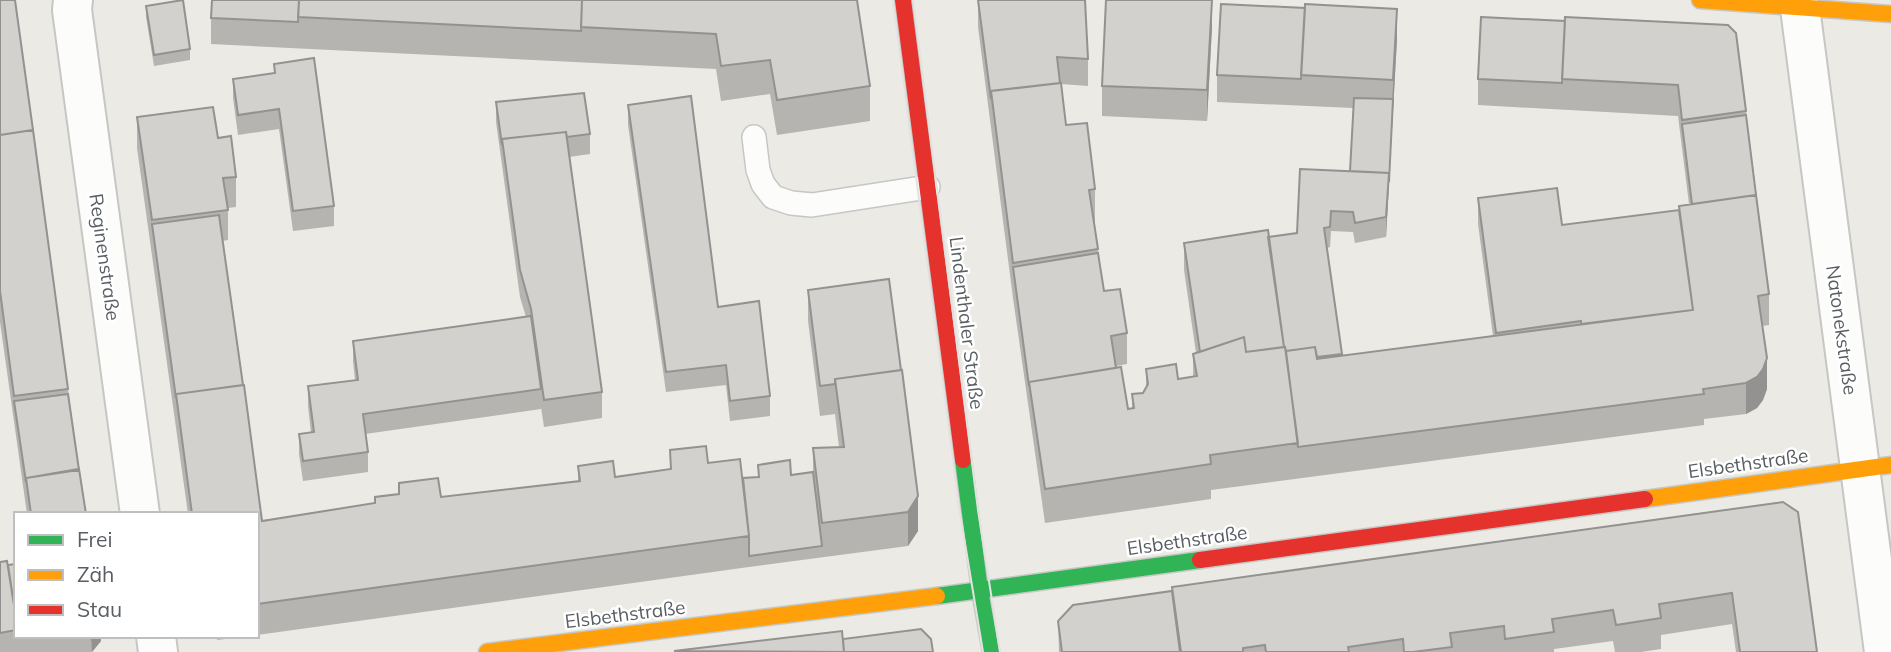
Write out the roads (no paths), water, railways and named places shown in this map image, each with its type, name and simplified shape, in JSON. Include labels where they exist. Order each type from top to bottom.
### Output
[{"type":"street","name":"Reginenstraße","points":[[73,0],[72,10],[140,512]]},
{"type":"street","name":"Lindenthaler Straße","points":[[903,0],[980,590],[991,652]]},
{"type":"street","points":[[1700,0],[1891,13]]},
{"type":"street","name":"Natonekstraße","points":[[1800,8],[1876,467],[1884,652]]},
{"type":"street","name":"Elsbethstraße","points":[[488,652],[884,603],[1876,467]]},
{"type":"lane","points":[[907,33],[911,0]]},
{"type":"lane","points":[[754,137],[758,170],[764,184],[773,197],[791,203],[812,205],[928,187]]},
{"type":"tram line","points":[[893,0],[960,513],[983,652]]},
{"type":"tram line","points":[[913,0],[978,510],[1000,652]]}]
